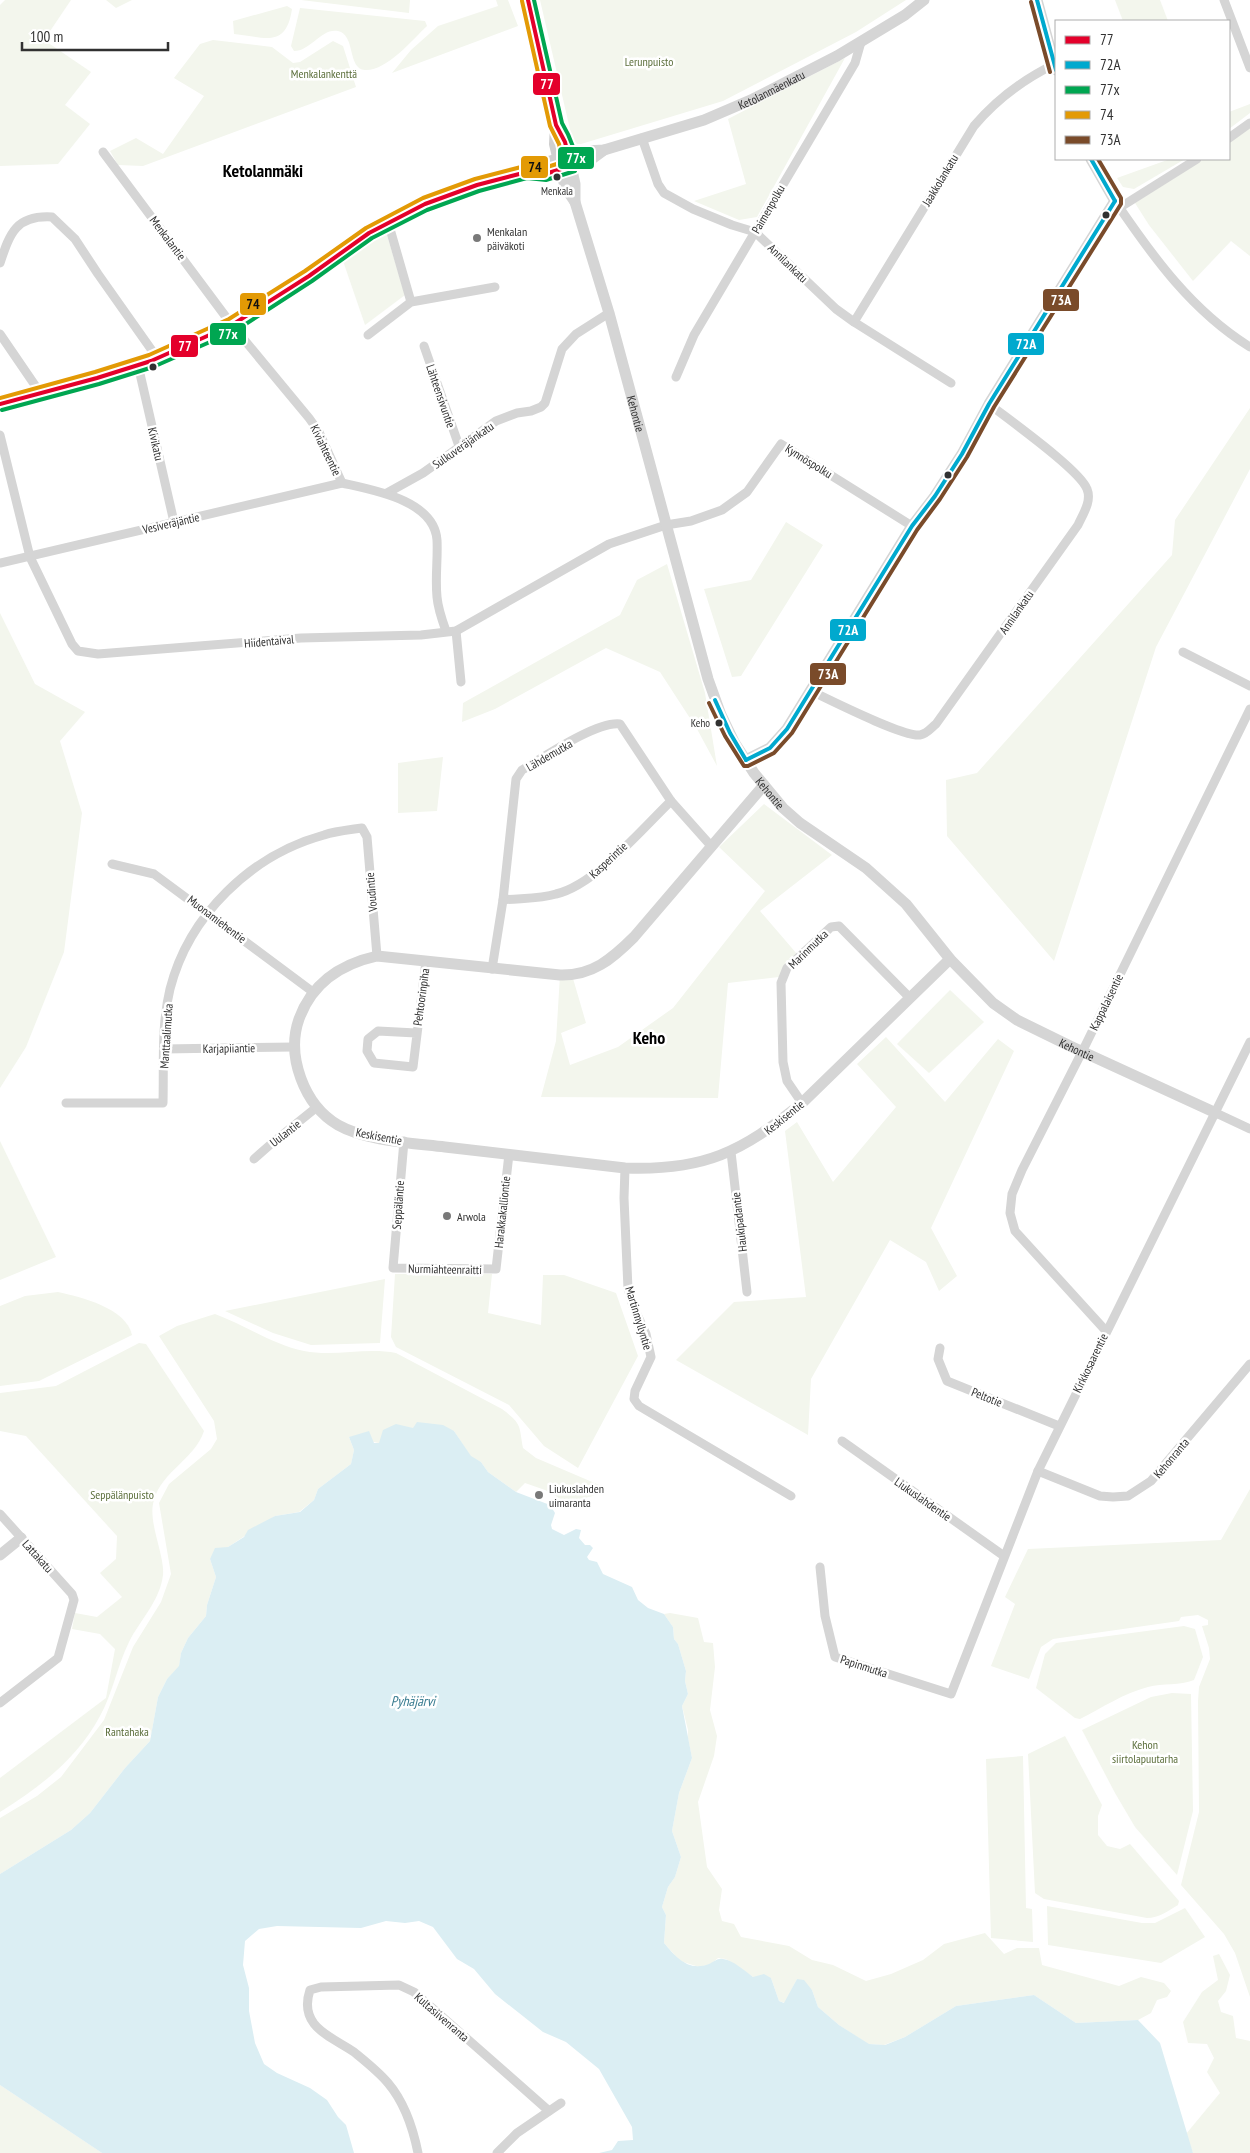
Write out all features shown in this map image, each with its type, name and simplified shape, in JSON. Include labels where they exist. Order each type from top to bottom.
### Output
[{"type":"main road","name":"Kehontie","points":[[528,0],[556,125],[555,144],[565,163]]},
{"type":"main road","name":"Ketolanmäenkatu","points":[[0,404],[42,394],[158,359],[232,325],[388,222],[420,206],[460,190],[527,172],[542,164],[565,163]]},
{"type":"street","name":"Ketolanmäenkatu","points":[[565,163],[586,151],[604,150],[706,119],[753,99],[860,42],[905,15],[924,0]]},
{"type":"street","points":[[1037,0],[1055,67]]},
{"type":"street","points":[[1224,0],[1250,68]]},
{"type":"street","name":"Paimenpolku","points":[[676,377],[694,335],[855,62],[860,42]]},
{"type":"street","name":"Jaakkolankatu","points":[[854,322],[974,126],[986,111],[1007,94],[1029,78],[1055,67]]},
{"type":"street","points":[[1230,137],[1250,123]]},
{"type":"street","name":"Annilankatu","points":[[642,138],[658,184],[664,193],[693,209],[755,232],[819,293],[854,322],[951,383]]},
{"type":"street","name":"Menkalantie","points":[[103,152],[232,325]]},
{"type":"street","points":[[1093,160],[1117,205],[1159,263],[1187,296],[1215,323],[1250,347]]},
{"type":"street","points":[[746,760],[764,752],[781,737],[811,692],[912,526],[936,496],[962,454],[989,404],[1117,205],[1196,160]]},
{"type":"street","name":"Kehontie","points":[[565,163],[565,187],[576,202],[609,313],[715,700],[730,734],[746,760],[783,808],[800,823],[866,868],[906,904],[950,959],[993,1003],[1017,1020],[1250,1129]]},
{"type":"street","points":[[0,263],[14,232],[23,221],[37,216],[52,216],[76,238],[98,274],[158,359]]},
{"type":"street","points":[[388,222],[411,302]]},
{"type":"street","points":[[368,335],[411,302],[495,287]]},
{"type":"street","name":"Sulkuveräjänkatu","points":[[387,493],[423,473],[459,446],[496,422],[517,413],[541,407],[545,403],[562,349],[576,334],[609,313]]},
{"type":"street","name":"Kiviahteentie","points":[[232,325],[319,432],[342,483],[387,493],[428,517],[434,526],[437,538],[437,599],[446,630]]},
{"type":"street","points":[[0,334],[42,394]]},
{"type":"street","name":"Lähteensivuntie","points":[[424,346],[459,446]]},
{"type":"street","name":"Kivikatu","points":[[138,365],[174,522]]},
{"type":"street","name":"Annilankatu","points":[[811,692],[912,734],[921,735],[927,732],[936,724],[1078,525],[1087,508],[1087,489],[1075,473],[989,404]]},
{"type":"street","name":"Hiidentaival","points":[[0,435],[30,557],[67,636],[78,651],[98,654],[301,638],[456,631]]},
{"type":"street","name":"Kynnöspolku","points":[[666,525],[691,521],[711,515],[732,504],[747,492],[781,444],[912,526]]},
{"type":"street","name":"Vesiveräjäntie","points":[[0,563],[342,483]]},
{"type":"street","points":[[460,682],[456,631],[609,544],[666,525]]},
{"type":"street","points":[[1183,652],[1250,686]]},
{"type":"street","name":"Kappalaisentie","points":[[1106,1331],[1015,1231],[1010,1213],[1012,1194],[1022,1170],[1250,709]]},
{"type":"street","name":"Lähdemutka","points":[[492,969],[503,900],[516,778],[522,770],[598,727],[612,722],[620,724],[671,801],[712,847]]},
{"type":"street","name":"Keskisentie","points":[[764,785],[634,937],[606,963],[586,972],[572,975],[492,969],[377,956],[361,960],[335,972],[313,992],[299,1018],[294,1047],[299,1072],[317,1108],[337,1124],[354,1133],[404,1142],[625,1168],[672,1167],[712,1159],[755,1140],[802,1103],[950,959]]},
{"type":"street","name":"Kasperintie","points":[[503,900],[556,894],[583,884],[671,801]]},
{"type":"street","name":"Manttaalimutka","points":[[66,1103],[163,1103],[165,1019],[170,990],[179,963],[191,938],[208,912],[244,877],[269,858],[300,843],[325,835],[362,828]]},
{"type":"street","name":"Voudintie","points":[[362,828],[367,837],[377,956]]},
{"type":"street","name":"Muonamiehentie","points":[[112,864],[154,874],[208,912],[313,992]]},
{"type":"street","name":"Marinmutka","points":[[802,1103],[787,1081],[783,1062],[782,983],[788,968],[831,927],[839,926],[909,997]]},
{"type":"street","name":"Pehtoorinpiha","points":[[416,1033],[378,1031],[368,1039],[368,1051],[374,1063],[412,1067],[426,962]]},
{"type":"street","name":"Kirkkosaarentie","points":[[951,1694],[1038,1471],[1250,1042]]},
{"type":"street","name":"Karjapiiantie","points":[[164,1049],[294,1047]]},
{"type":"street","name":"Uulantie","points":[[254,1159],[317,1108]]},
{"type":"street","name":"Seppäläntie","points":[[393,1268],[404,1142]]},
{"type":"street","name":"Haukipadantie","points":[[731,1152],[747,1292]]},
{"type":"street","name":"Harakkakalliontie","points":[[496,1270],[509,1154]]},
{"type":"street","name":"Martinmyllyntie","points":[[625,1168],[624,1198],[628,1289],[633,1306],[646,1334],[651,1357],[635,1391],[634,1399],[639,1406],[791,1496]]},
{"type":"street","name":"Nurmiahteenraitti","points":[[393,1268],[496,1270]]},
{"type":"street","name":"Peltotie","points":[[940,1348],[938,1359],[947,1381],[1059,1426]]},
{"type":"street","name":"Kehonranta","points":[[1038,1471],[1100,1496],[1128,1496],[1151,1481],[1250,1364]]},
{"type":"street","name":"Liukuslahdentie","points":[[842,1441],[1004,1556]]},
{"type":"street","name":"Lattakatu","points":[[0,1514],[72,1594],[74,1600],[58,1658],[0,1703]]},
{"type":"street","points":[[0,1555],[21,1538]]},
{"type":"street","name":"Papinmutka","points":[[820,1567],[825,1616],[835,1657],[951,1694]]},
{"type":"street","name":"Kultasiivenranta","points":[[418,2153],[408,2116],[388,2082],[354,2053],[321,2033],[311,2020],[307,2000],[310,1990],[321,1987],[399,1985],[414,1992],[549,2111]]},
{"type":"street","points":[[497,2153],[518,2134],[561,2103]]},
{"type":"green space","points":[[5,0],[71,0],[44,40],[91,72],[65,105],[90,124],[58,164],[0,166],[0,5]]},
{"type":"green space","points":[[106,0],[132,0],[116,8]]},
{"type":"green space","points":[[301,0],[410,0],[409,13]]},
{"type":"green space","points":[[496,0],[508,0],[518,26],[392,73],[411,50],[438,26],[498,6]]},
{"type":"green space","name":"Lerunpuisto","points":[[540,0],[906,0],[856,32],[723,101],[577,144],[572,138]]},
{"type":"green space","points":[[1115,0],[1160,0],[1168,20],[1123,20]]},
{"type":"green space","points":[[287,6],[292,9],[289,22],[285,30],[279,35],[272,38],[264,38],[234,34],[233,21]]},
{"type":"green space","points":[[300,8],[425,21],[427,26],[407,46],[382,66],[365,70],[359,68],[356,64],[347,39],[344,34],[338,31],[326,33],[306,47],[294,51],[291,46]]},
{"type":"green space","name":"Menkalankenttä","points":[[213,40],[272,47],[293,63],[300,62],[333,41],[343,46],[356,87],[143,166],[118,165],[110,151],[136,138],[163,154],[204,96],[174,78],[200,44]]},
{"type":"green space","points":[[845,58],[757,217],[739,220],[694,201],[746,184],[728,119]]},
{"type":"green space","points":[[1250,104],[1250,113],[1230,128],[1230,112]]},
{"type":"green space","points":[[1250,128],[1250,256],[1231,241],[1193,281],[1149,225],[1135,203],[1202,160],[1230,160],[1230,141]]},
{"type":"green space","points":[[1167,160],[1183,160],[1134,189],[1123,187],[1117,178]]},
{"type":"green space","points":[[386,232],[405,295],[365,325],[343,261]]},
{"type":"green space","points":[[1250,408],[1250,469],[1156,647],[1054,961],[947,836],[946,780],[977,773],[1172,555],[1175,520]]},
{"type":"green space","points":[[786,522],[823,545],[741,676],[732,677],[704,589],[751,580]]},
{"type":"green space","points":[[667,564],[705,693],[717,766],[697,729],[660,672],[606,648],[495,709],[462,722],[463,703],[620,615],[637,580]]},
{"type":"green space","points":[[0,613],[35,684],[85,712],[60,741],[82,813],[64,952],[26,1047],[0,1088]]},
{"type":"green space","points":[[443,757],[437,811],[398,813],[398,763]]},
{"type":"green space","points":[[764,804],[832,855],[760,911],[797,954],[779,977],[728,983],[718,1098],[541,1097],[556,1041],[560,975],[572,975],[586,1023],[561,1033],[570,1065],[618,1047],[673,1008],[765,891],[719,847]]},
{"type":"green space","points":[[950,990],[984,1022],[929,1073],[897,1044]]},
{"type":"green space","points":[[886,1037],[945,1102],[998,1039],[1014,1051],[931,1228],[957,1276],[939,1291],[926,1262],[890,1240],[811,1379],[808,1435],[676,1360],[734,1302],[806,1297],[785,1131],[797,1122],[833,1182],[896,1107],[857,1064]]},
{"type":"green space","points":[[0,1141],[56,1257],[0,1280]]},
{"type":"green space","points":[[395,1274],[492,1274],[488,1313],[541,1325],[543,1275],[564,1275],[616,1293],[638,1356],[578,1468],[544,1446],[509,1405],[396,1347],[391,1337]]},
{"type":"green space","points":[[385,1279],[380,1343],[311,1345],[273,1333],[225,1311]]},
{"type":"green space","points":[[58,1292],[90,1301],[112,1311],[128,1326],[132,1335],[39,1381],[0,1386],[0,1306],[25,1296]]},
{"type":"green space","name":"Rantahaka","points":[[215,1314],[270,1340],[304,1351],[327,1353],[385,1351],[396,1353],[502,1409],[516,1422],[521,1434],[523,1448],[536,1458],[604,1487],[593,1496],[576,1500],[562,1500],[545,1490],[525,1483],[516,1492],[488,1472],[481,1462],[471,1457],[454,1431],[413,1428],[379,1443],[349,1437],[354,1450],[351,1464],[318,1489],[314,1500],[299,1512],[275,1516],[210,1559],[216,1577],[207,1605],[206,1616],[188,1638],[181,1653],[179,1667],[167,1679],[158,1697],[150,1741],[125,1768],[90,1813],[71,1830],[0,1874],[0,1818],[37,1796],[61,1777],[104,1720],[133,1647],[161,1602],[171,1574],[159,1503],[169,1484],[211,1449],[217,1439],[214,1421],[159,1336],[177,1326]]},
{"type":"green space","name":"Seppälänpuisto","points":[[139,1343],[146,1344],[204,1431],[194,1450],[164,1481],[154,1500],[152,1508],[154,1528],[163,1567],[161,1584],[154,1602],[129,1642],[112,1689],[91,1731],[69,1759],[56,1771],[0,1812],[0,1778],[106,1698],[115,1649],[100,1634],[72,1629],[75,1613],[97,1617],[122,1597],[100,1573],[116,1559],[117,1536],[26,1436],[0,1431],[0,1393],[56,1386]]},
{"type":"green space","points":[[1250,1489],[1250,1997],[1235,1953],[1224,1934],[1181,1885],[1199,1812],[1198,1701],[1199,1687],[1210,1659],[1209,1648],[1202,1626],[1208,1625],[1208,1620],[1198,1615],[1181,1617],[1179,1621],[1053,1639],[1041,1647],[1029,1679],[991,1666],[1015,1604],[1005,1597],[1028,1549],[1221,1540]]},
{"type":"green space","points":[[670,1613],[698,1618],[704,1642],[713,1643],[715,1667],[710,1710],[717,1736],[714,1756],[698,1802],[707,1867],[722,1889],[719,1910],[722,1921],[734,1924],[741,1937],[789,1946],[812,1960],[833,1965],[866,1981],[891,1974],[923,1960],[944,1944],[985,1933],[1004,1954],[1017,1948],[1039,1948],[1042,1965],[1119,1986],[1141,1977],[1164,1983],[1171,1991],[1167,1997],[1157,2000],[1151,2013],[1138,2020],[1076,2023],[1034,1995],[956,2006],[905,2037],[884,2045],[868,2044],[839,2025],[818,2007],[812,1990],[797,1979],[785,2003],[779,2001],[771,1978],[753,1977],[726,1959],[718,1958],[711,1964],[699,1967],[680,1961],[664,1943],[666,1915],[662,1907],[681,1857],[672,1831],[679,1793],[692,1758],[682,1706],[688,1694],[685,1681],[686,1671],[678,1644],[674,1639],[673,1627],[664,1614]]},
{"type":"green space","points":[[1184,1626],[1195,1629],[1203,1657],[1194,1680],[1139,1690],[1080,1719],[1075,1718],[1036,1688],[1045,1654],[1056,1643]]},
{"type":"green space","name":"Kehon siirtolapuutarha","points":[[1172,1693],[1191,1694],[1193,1811],[1177,1875],[1135,1827],[1082,1730],[1151,1697]]},
{"type":"green space","points":[[1065,1736],[1102,1805],[1098,1816],[1098,1835],[1107,1846],[1120,1849],[1130,1844],[1179,1901],[1178,1905],[1167,1912],[1147,1918],[1044,1899],[1035,1893],[1028,1754]]},
{"type":"green space","points":[[1023,1756],[1026,1908],[1032,1909],[1033,1942],[991,1938],[986,1759]]},
{"type":"green space","points":[[1047,1906],[1142,1923],[1155,1923],[1185,1908],[1205,1937],[1161,1963],[1048,1945]]},
{"type":"green space","points":[[1219,1954],[1230,1975],[1226,1991],[1218,2001],[1221,2012],[1233,2016],[1236,2038],[1250,2041],[1250,2153],[1193,2153],[1186,2134],[1220,2093],[1207,2072],[1214,2058],[1207,2044],[1188,2043],[1183,2022],[1202,1992],[1218,1980],[1213,1956]]},
{"type":"green space","points":[[0,2085],[102,2153],[0,2153]]},
{"type":"water","name":"Pyhäjärvi","points":[[417,1422],[443,1425],[454,1431],[471,1456],[481,1462],[488,1472],[516,1492],[550,1505],[555,1513],[551,1525],[552,1529],[564,1535],[576,1529],[581,1530],[579,1538],[585,1545],[590,1545],[593,1548],[587,1557],[589,1560],[597,1562],[603,1574],[632,1587],[638,1600],[648,1608],[664,1614],[673,1627],[674,1639],[678,1644],[686,1671],[685,1681],[688,1694],[682,1706],[692,1758],[679,1793],[672,1831],[681,1857],[662,1907],[666,1915],[664,1943],[678,1958],[689,1965],[695,1966],[702,1966],[723,1959],[735,1964],[753,1977],[764,1974],[771,1978],[779,2001],[784,2003],[797,1979],[804,1980],[812,1990],[818,2007],[839,2025],[869,2044],[885,2045],[905,2037],[956,2006],[1034,1995],[1076,2023],[1138,2020],[1160,2043],[1193,2153],[599,2153],[612,2150],[618,2141],[633,2140],[632,2127],[599,2069],[566,2042],[543,2032],[495,1994],[474,1969],[457,1959],[433,1927],[419,1921],[405,1923],[386,1921],[361,1928],[277,1926],[259,1929],[245,1941],[243,1965],[249,1988],[249,2011],[255,2043],[264,2064],[277,2073],[310,2088],[327,2100],[338,2117],[346,2125],[354,2153],[102,2153],[0,2085],[0,1874],[71,1830],[90,1813],[125,1768],[150,1741],[158,1697],[167,1679],[179,1666],[181,1653],[188,1638],[206,1616],[207,1605],[216,1577],[210,1559],[215,1548],[228,1547],[244,1537],[248,1530],[275,1516],[300,1512],[314,1500],[318,1489],[351,1464],[354,1450],[349,1437],[369,1431],[374,1443],[379,1443],[383,1430],[396,1424],[413,1428]]},
{"type":"transit line","name":"77","points":[[528,0],[556,125],[565,142],[571,166]]},
{"type":"transit line","name":"77x","points":[[2,410],[99,384],[153,367],[235,331],[312,281],[372,238],[427,210],[479,191],[527,178],[546,180],[575,171],[575,154],[562,123],[534,0]]},
{"type":"transit line","name":"72A","points":[[1037,0],[1055,66]]},
{"type":"transit line","name":"74","points":[[0,398],[149,355],[229,319],[305,271],[366,228],[423,198],[475,179],[525,166],[544,168],[563,162],[559,144],[550,126],[522,1]]},
{"type":"transit line","name":"73A","points":[[1031,2],[1050,72]]},
{"type":"transit line","name":"72A","points":[[1092,160],[1115,201]]},
{"type":"transit line","name":"73A","points":[[709,703],[725,736],[744,766],[748,766],[774,753],[792,733],[917,530],[967,457],[994,407],[1121,204],[1121,198],[1099,160]]},
{"type":"transit line","name":"77","points":[[0,404],[97,378],[151,361],[232,325],[309,276],[369,233],[425,204],[477,185],[527,172],[545,174],[571,166]]},
{"type":"transit line","name":"72A","points":[[746,760],[770,748],[787,729],[912,526],[935,496],[962,454],[989,404],[1115,201]]},
{"type":"transit line","name":"72A","points":[[715,700],[730,733],[746,760]]},
{"type":"place","name":"Menkala","points":[[557,177]]},
{"type":"place","name":"Menkalan päiväkoti","points":[[477,238]]},
{"type":"place","name":"Keho","points":[[719,723]]},
{"type":"place","name":"Arwola","points":[[447,1216]]},
{"type":"place","name":"Liukuslahden uimaranta","points":[[539,1495]]},
{"type":"district","name":"Ketolanmäki","points":[[263,170]]},
{"type":"district","name":"Keho","points":[[649,1037]]}]
